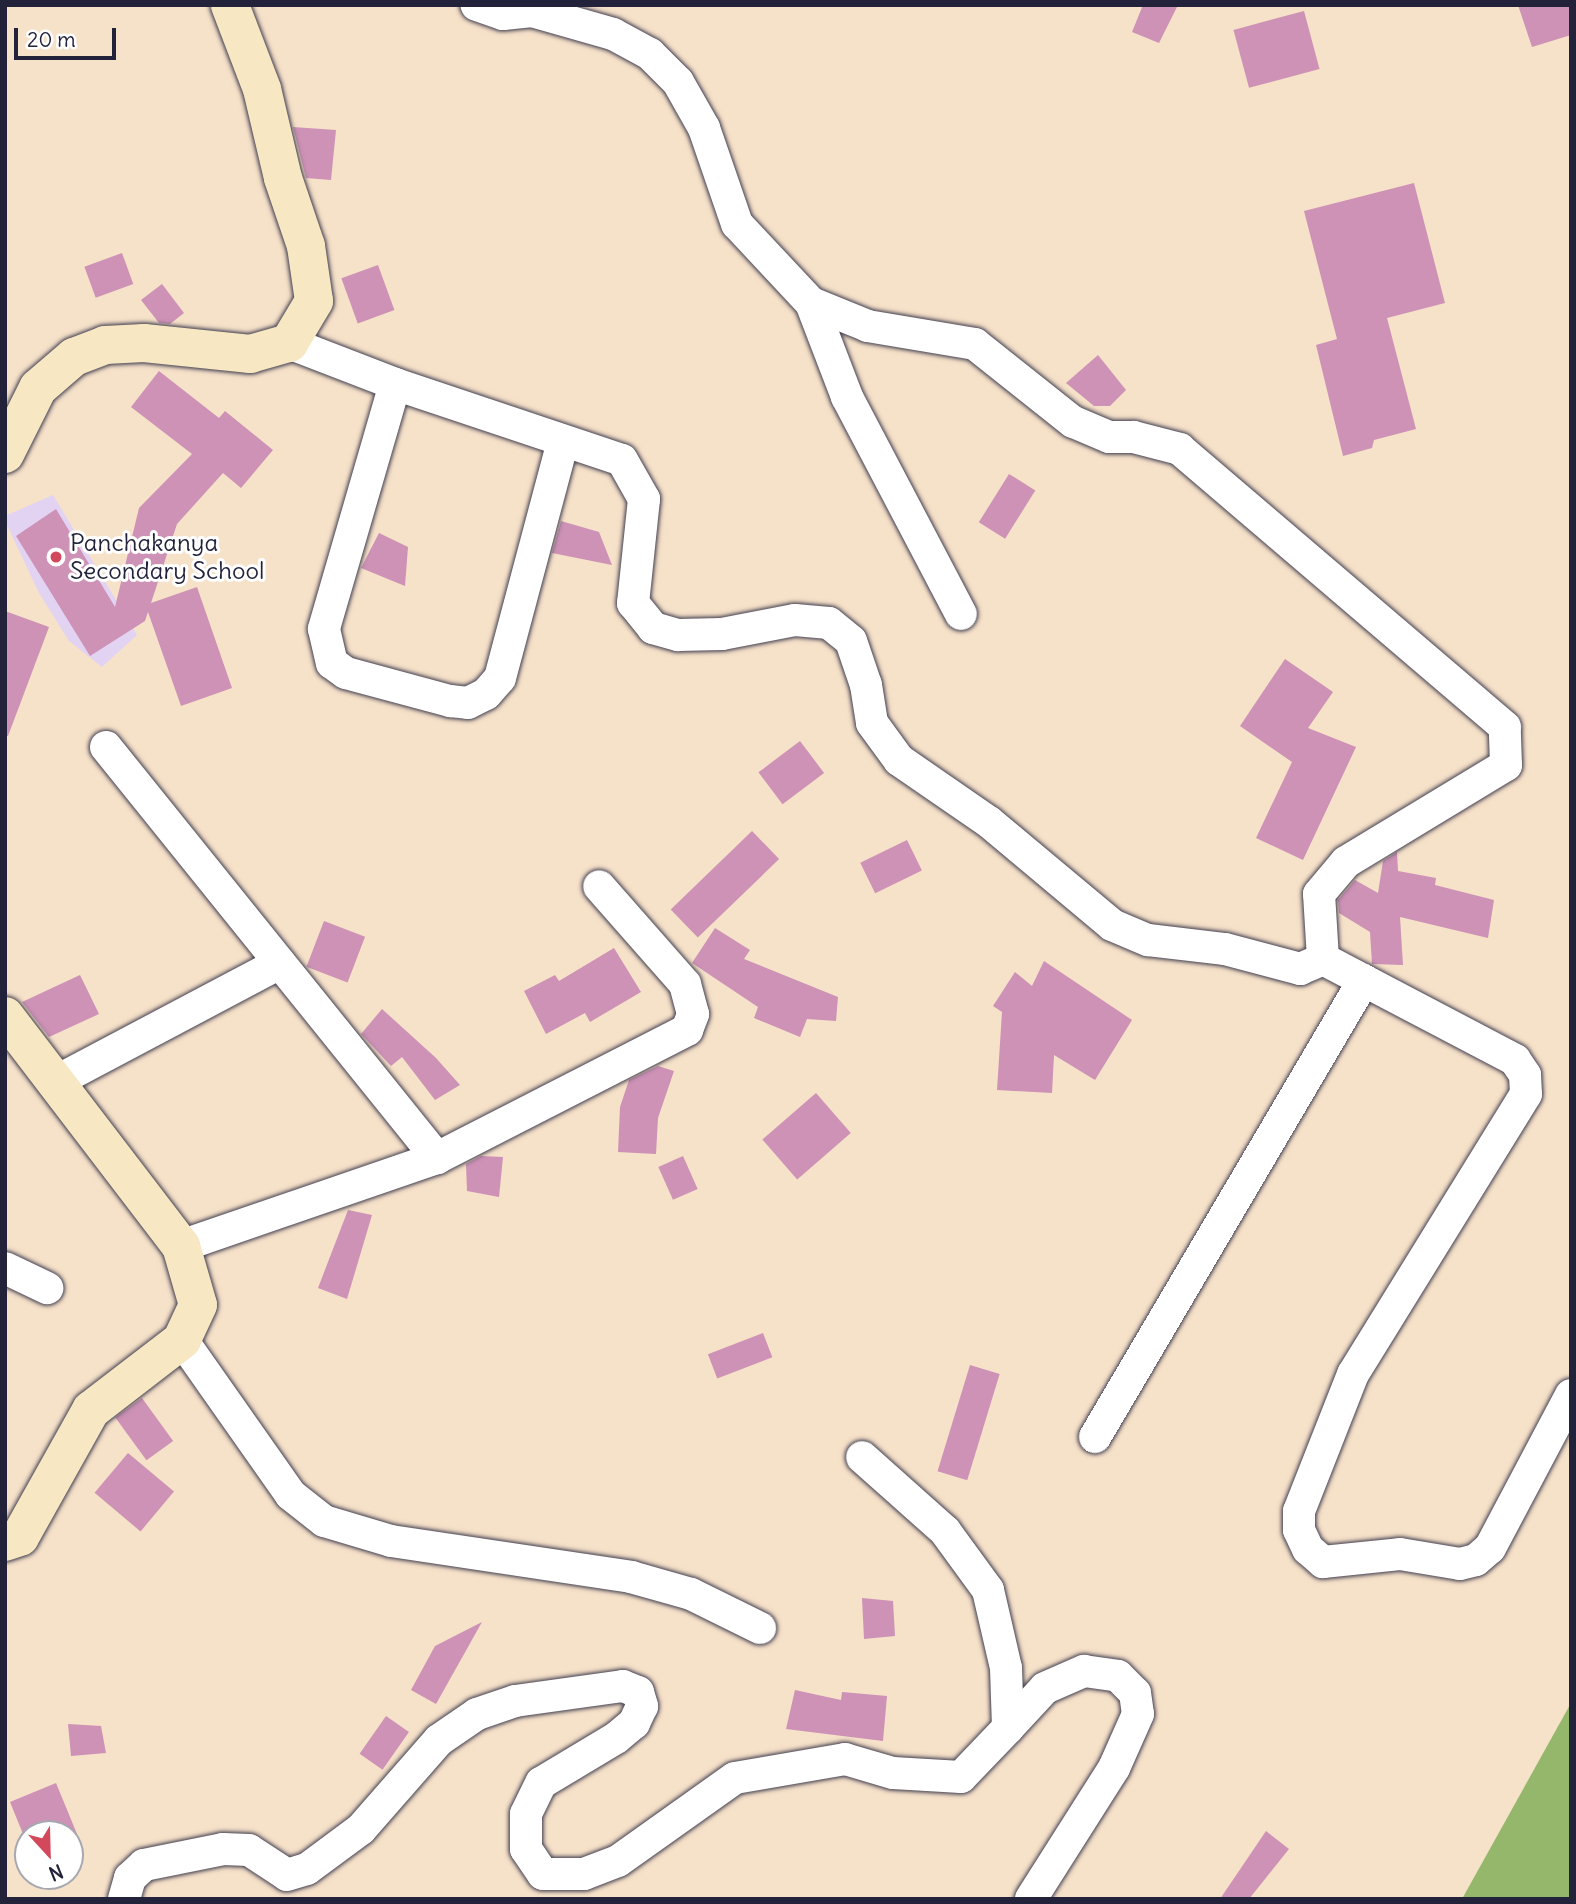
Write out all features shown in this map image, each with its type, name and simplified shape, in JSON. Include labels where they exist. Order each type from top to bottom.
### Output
[{"type":"street","points":[[230,5],[262,89],[283,178],[306,246],[314,301],[289,343]]},
{"type":"street","points":[[477,5],[503,14],[532,11],[612,34],[650,54],[678,82],[704,128],[737,224],[811,303],[847,397],[961,614]]},
{"type":"street","points":[[811,303],[868,327],[975,344],[1073,422],[1109,437],[1180,449],[1505,727],[1506,765],[1346,862],[1320,894],[1323,959]]},
{"type":"street","points":[[5,454],[38,387],[74,357],[106,345],[144,343],[250,354],[289,343],[395,384],[622,460],[644,499],[633,603],[653,628],[678,635],[722,634],[795,620],[830,623],[851,641],[866,685],[872,723],[899,760],[989,822],[1112,925],[1148,940],[1225,949],[1300,969],[1323,959]]},
{"type":"street","points":[[395,384],[324,629],[332,663],[346,673],[450,701],[468,703],[486,695],[500,678],[562,442]]},
{"type":"street","points":[[106,747],[437,1158]]},
{"type":"street","points":[[181,1246],[437,1158],[687,1030],[693,1014],[685,984],[599,886]]},
{"type":"street","points":[[1323,959],[1515,1060],[1525,1074],[1526,1094],[1353,1374],[1299,1511],[1299,1530],[1308,1549],[1323,1562],[1400,1554],[1460,1564],[1476,1560],[1495,1538],[1571,1395]]},
{"type":"street","points":[[58,1081],[281,963]]},
{"type":"street","points":[[1095,1437],[1364,980]]},
{"type":"street","points":[[5,1016],[58,1081],[181,1246],[198,1305],[182,1340],[91,1410],[20,1537],[5,1542]]},
{"type":"street","points":[[5,1268],[47,1288]]},
{"type":"street","points":[[182,1340],[291,1495],[324,1521],[391,1541],[631,1577],[691,1594],[760,1628]]},
{"type":"street","points":[[862,1457],[945,1531],[988,1590],[1006,1668],[1007,1728]]},
{"type":"street","points":[[124,1899],[130,1878],[145,1865],[223,1849],[248,1850],[287,1875],[307,1869],[361,1829],[439,1740],[477,1714],[514,1701],[623,1686],[638,1692],[642,1706],[634,1723],[616,1738],[541,1783],[526,1814],[526,1849],[543,1874],[584,1874],[618,1861],[735,1778],[845,1759],[893,1773],[961,1777],[1045,1688],[1084,1671],[1118,1676],[1135,1693],[1138,1714],[1114,1768],[1031,1899]]},
{"type":"shaded area","name":"Panchakanya Secondary School","points":[[53,495],[137,635],[102,667],[69,641],[39,593],[5,521],[5,516]]},
{"type":"green space","points":[[1571,1703],[1571,1899],[1462,1899]]},
{"type":"building","points":[[1143,5],[1178,5],[1159,43],[1132,32]]},
{"type":"building","points":[[1518,5],[1571,5],[1571,35],[1532,47]]},
{"type":"building","points":[[1304,11],[1320,69],[1249,88],[1233,30]]},
{"type":"building","points":[[293,127],[336,130],[331,180],[306,178]]},
{"type":"building","points":[[1414,183],[1445,303],[1387,318],[1416,429],[1374,440],[1372,448],[1343,456],[1316,345],[1337,339],[1304,211]]},
{"type":"building","points":[[122,253],[133,284],[96,298],[84,267]]},
{"type":"building","points":[[378,265],[394,310],[358,323],[341,278]]},
{"type":"building","points":[[162,284],[184,313],[170,324],[159,323],[141,300]]},
{"type":"building","points":[[1098,355],[1126,390],[1110,406],[1094,406],[1066,383]]},
{"type":"building","points":[[159,371],[219,418],[225,411],[273,450],[241,488],[223,473],[177,524],[151,603],[197,587],[232,688],[181,706],[148,612],[145,621],[90,656],[16,536],[56,509],[115,607],[139,508],[192,454],[131,407]]},
{"type":"building","points":[[1009,474],[1035,490],[1005,539],[979,522]]},
{"type":"building","points":[[561,521],[599,532],[612,565],[552,553]]},
{"type":"building","points":[[379,533],[408,547],[405,586],[361,568]]},
{"type":"building","points":[[5,611],[49,627],[8,736],[5,736]]},
{"type":"building","points":[[1285,659],[1333,692],[1308,728],[1356,747],[1303,860],[1256,838],[1292,762],[1240,726]]},
{"type":"building","points":[[800,741],[824,773],[783,804],[758,772]]},
{"type":"building","points":[[752,831],[779,859],[698,938],[671,909]]},
{"type":"building","points":[[907,840],[922,871],[875,893],[860,863]]},
{"type":"building","points":[[1397,852],[1398,871],[1436,878],[1435,885],[1494,900],[1488,938],[1400,917],[1403,965],[1372,964],[1370,932],[1339,913],[1338,900],[1355,880],[1378,893],[1383,861]]},
{"type":"building","points":[[324,921],[365,937],[348,983],[306,967]]},
{"type":"building","points":[[715,928],[750,950],[744,959],[838,997],[836,1021],[807,1019],[800,1037],[754,1018],[758,1007],[692,963]]},
{"type":"building","points":[[614,948],[641,992],[590,1022],[585,1013],[546,1034],[524,991],[555,975],[559,981]]},
{"type":"building","points":[[1044,961],[1132,1020],[1095,1080],[1054,1055],[1052,1093],[997,1090],[1002,1012],[993,1006],[1015,972],[1032,986]]},
{"type":"building","points":[[80,975],[99,1014],[49,1037],[22,1002]]},
{"type":"building","points":[[382,1009],[436,1058],[460,1085],[435,1100],[402,1057],[391,1066],[361,1034]]},
{"type":"building","points":[[658,1066],[674,1071],[658,1118],[656,1154],[618,1152],[620,1107],[629,1080]]},
{"type":"building","points":[[816,1093],[851,1133],[797,1180],[762,1140]]},
{"type":"building","points":[[481,1156],[503,1157],[499,1197],[467,1191],[466,1164]]},
{"type":"building","points":[[683,1156],[698,1189],[673,1200],[658,1167]]},
{"type":"building","points":[[348,1210],[372,1215],[347,1299],[318,1288]]},
{"type":"building","points":[[763,1333],[772,1357],[717,1378],[708,1354]]},
{"type":"building","points":[[970,1365],[1000,1374],[967,1480],[938,1471]]},
{"type":"building","points":[[142,1398],[173,1441],[146,1460],[115,1417]]},
{"type":"building","points":[[128,1453],[174,1492],[141,1531],[95,1493]]},
{"type":"building","points":[[862,1598],[893,1601],[895,1636],[864,1639]]},
{"type":"building","points":[[482,1622],[436,1704],[411,1690],[435,1646]]},
{"type":"building","points":[[795,1690],[841,1700],[842,1692],[887,1696],[883,1741],[786,1729]]},
{"type":"building","points":[[386,1716],[409,1732],[383,1770],[360,1754]]},
{"type":"building","points":[[68,1724],[101,1726],[106,1753],[71,1756]]},
{"type":"building","points":[[56,1783],[71,1820],[17,1820],[10,1802]]},
{"type":"building","points":[[1266,1831],[1289,1849],[1249,1899],[1220,1899]]},
{"type":"place","name":"Panchakanya Secondary School","points":[[56,557]]}]
